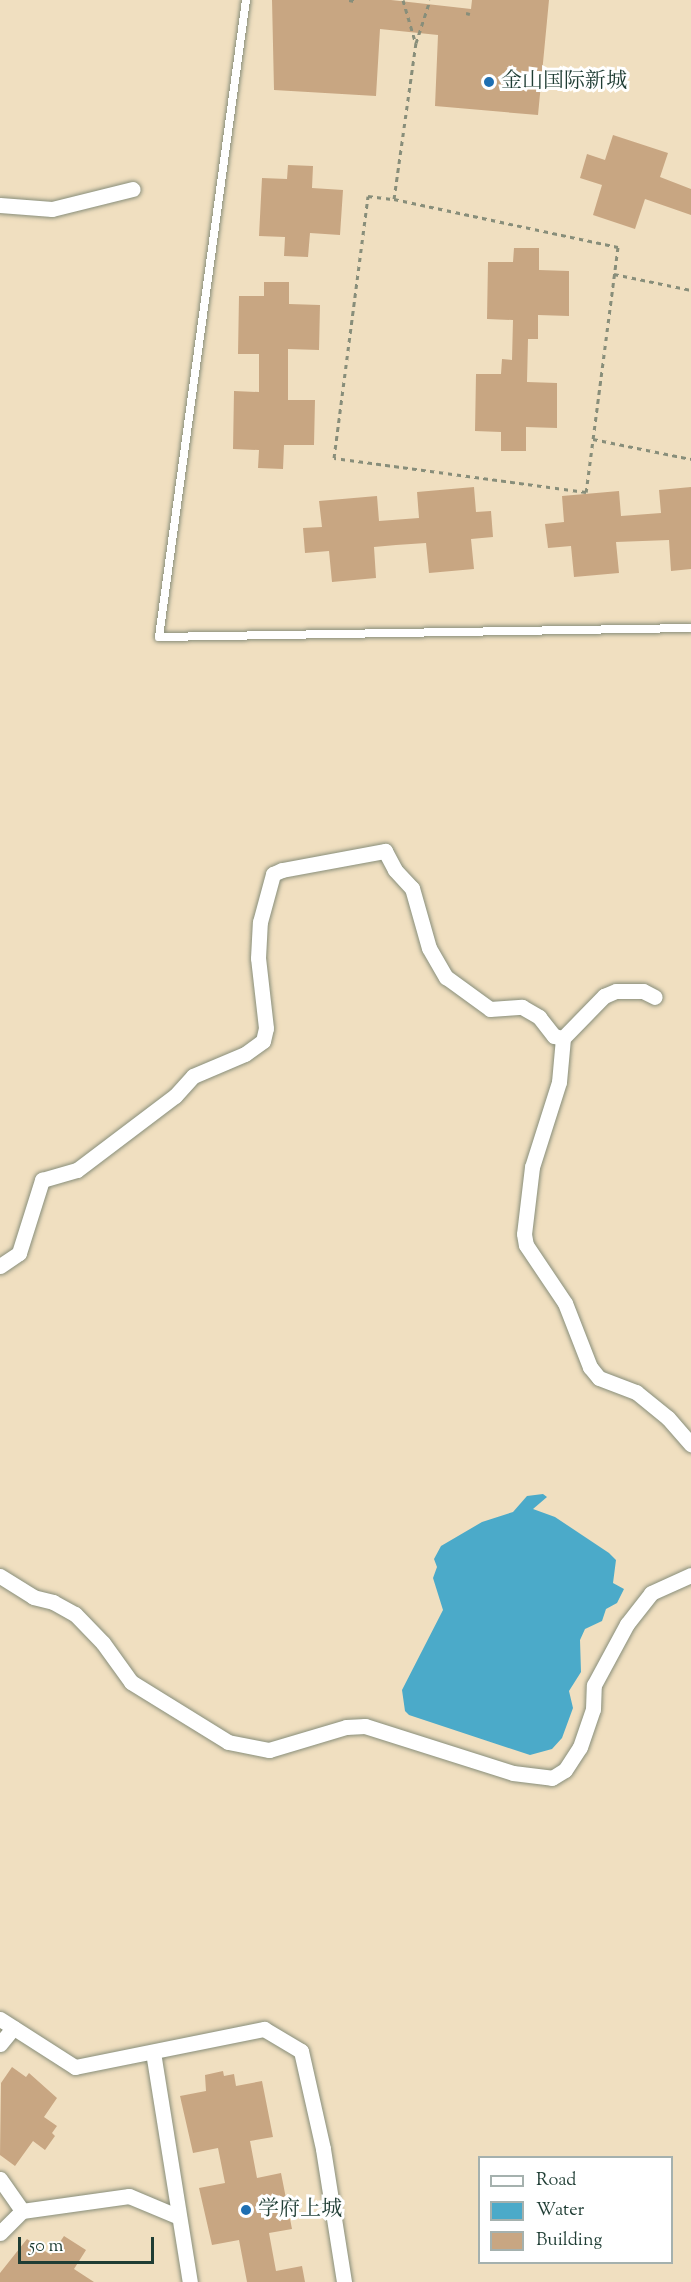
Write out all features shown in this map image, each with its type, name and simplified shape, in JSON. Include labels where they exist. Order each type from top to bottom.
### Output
[{"type":"street","points":[[0,206],[52,209],[133,189]]},
{"type":"street","points":[[0,1266],[19,1253],[42,1180],[77,1170],[175,1096],[193,1076],[244,1054],[263,1041],[266,1028],[258,958],[259,931],[273,874],[282,870],[385,851],[395,870],[412,888],[429,948],[446,977],[490,1009],[522,1007],[539,1017],[554,1036],[562,1038]]},
{"type":"street","points":[[655,997],[632,990],[604,996],[562,1038],[559,1082],[532,1167],[524,1234],[526,1245],[565,1303],[590,1367],[599,1378],[636,1392],[668,1418],[691,1444]]},
{"type":"street","points":[[0,1576],[33,1597],[53,1602],[75,1614],[103,1643],[131,1682],[228,1742],[269,1750],[346,1727],[365,1726],[513,1773],[552,1778],[565,1770],[580,1747],[593,1708],[594,1684],[627,1624],[651,1593],[691,1575]]},
{"type":"street","points":[[0,2044],[6,2024],[75,2067],[264,2029],[301,2051],[323,2150],[344,2282]]},
{"type":"street","points":[[153,2052],[190,2282]]},
{"type":"street","points":[[0,2179],[22,2211]]},
{"type":"street","points":[[0,2233],[22,2211],[129,2196],[180,2217]]},
{"type":"lane","points":[[246,0],[159,637],[691,628]]},
{"type":"path","points":[[349,0],[354,1]]},
{"type":"path","points":[[403,0],[416,43]]},
{"type":"path","points":[[394,199],[416,43],[430,0]]},
{"type":"path","points":[[368,195],[618,247],[614,274],[586,492],[334,458],[368,195]]},
{"type":"path","points":[[614,274],[691,290]]},
{"type":"path","points":[[593,439],[691,459]]},
{"type":"water","points":[[543,1494],[547,1497],[533,1509],[555,1517],[609,1553],[616,1560],[613,1583],[624,1589],[617,1603],[606,1609],[602,1621],[585,1629],[580,1640],[581,1672],[569,1691],[573,1708],[562,1738],[552,1749],[530,1755],[409,1715],[405,1711],[402,1690],[443,1610],[433,1578],[437,1567],[434,1559],[441,1546],[482,1522],[513,1512],[527,1496]]},
{"type":"building","points":[[272,0],[391,0],[471,9],[472,0],[549,0],[538,115],[435,106],[438,35],[380,29],[376,96],[274,90]]},
{"type":"building","name":"金山国际新城","points":[[613,135],[668,153],[660,177],[691,189],[691,215],[645,199],[635,229],[593,215],[602,185],[580,178],[587,154],[605,160]]},
{"type":"building","points":[[288,165],[313,166],[312,188],[343,190],[340,235],[310,233],[308,257],[284,256],[285,237],[259,236],[262,178],[287,179]]},
{"type":"building","points":[[514,248],[539,248],[539,270],[569,271],[569,316],[538,315],[538,339],[528,339],[527,382],[557,383],[557,428],[526,427],[526,451],[501,451],[501,432],[475,431],[476,374],[501,374],[502,359],[512,360],[513,320],[487,319],[488,262],[513,262]]},
{"type":"building","points":[[264,282],[289,282],[289,304],[320,305],[319,350],[288,349],[288,400],[315,400],[314,445],[284,445],[283,469],[258,468],[259,450],[233,449],[234,391],[259,392],[259,354],[238,354],[239,296],[264,296]]},
{"type":"building","points":[[474,487],[476,512],[491,511],[493,537],[471,539],[474,569],[429,573],[426,543],[374,547],[376,578],[332,582],[329,551],[305,553],[303,528],[322,527],[319,501],[377,496],[379,521],[419,518],[417,492]]},
{"type":"building","points":[[691,487],[691,569],[671,571],[669,540],[616,542],[619,573],[574,577],[571,546],[548,548],[545,524],[564,522],[562,496],[619,491],[621,516],[661,513],[659,490]]},
{"type":"building","points":[[12,2067],[26,2077],[29,2073],[57,2098],[44,2117],[57,2126],[52,2133],[55,2136],[45,2150],[33,2141],[15,2166],[0,2155],[1,2083]]},
{"type":"building","points":[[223,2071],[224,2076],[234,2074],[236,2086],[262,2081],[273,2137],[250,2141],[257,2178],[281,2173],[292,2229],[269,2233],[276,2271],[302,2266],[305,2282],[247,2282],[239,2240],[212,2245],[199,2188],[225,2183],[218,2148],[193,2153],[180,2096],[206,2091],[205,2075]]},
{"type":"building","points":[[64,2236],[86,2250],[74,2269],[94,2282],[0,2282],[0,2273],[27,2239],[51,2255]]},
{"type":"place","name":"金山国际新城","points":[[489,82]]},
{"type":"place","name":"学府上城","points":[[246,2210]]}]
